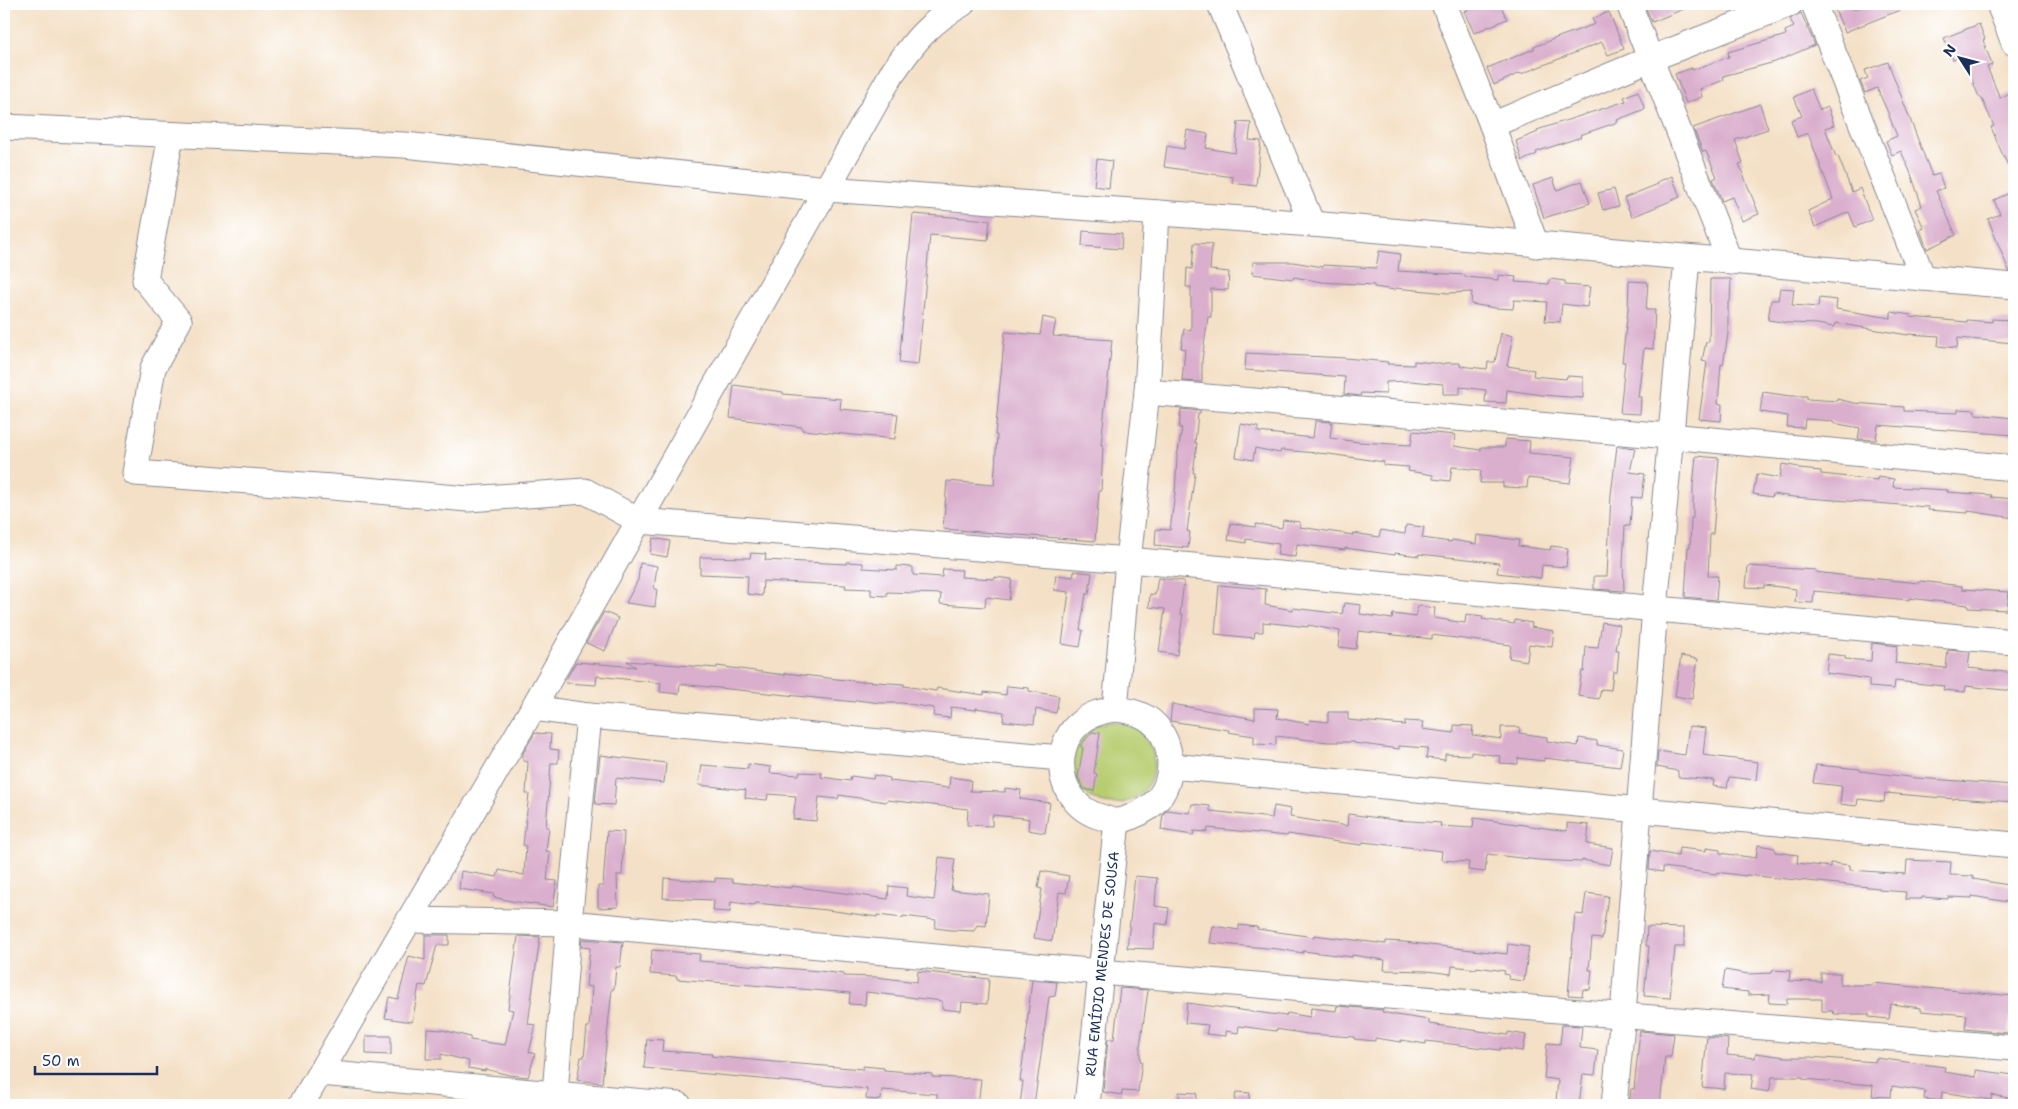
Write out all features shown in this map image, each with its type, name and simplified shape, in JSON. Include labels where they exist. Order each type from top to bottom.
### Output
[{"type":"street","points":[[301,1105],[533,708],[891,75],[907,51],[926,29],[962,4]]},
{"type":"street","points":[[1220,4],[1312,224]]},
{"type":"street","points":[[1444,4],[1492,125],[1536,245]]},
{"type":"street","points":[[1629,4],[1730,262]]},
{"type":"street","points":[[1492,125],[1650,59],[1790,4]]},
{"type":"street","points":[[1814,4],[1923,278]]},
{"type":"street","points":[[2000,4],[2014,43]]},
{"type":"street","points":[[4,127],[404,145],[827,189],[1312,224],[1687,259],[2014,286]]},
{"type":"street","points":[[171,135],[144,280],[179,321],[153,368],[136,474],[332,487],[468,500],[585,491],[639,521],[1128,560],[2014,642]]},
{"type":"street","points":[[1115,709],[1128,560],[1147,392],[1157,213]]},
{"type":"street","points":[[1614,1105],[1640,810],[1654,608],[1687,259]]},
{"type":"street","points":[[1147,392],[1669,436],[2014,468]]},
{"type":"street","points":[[533,708],[589,716],[1061,758]]},
{"type":"street","points":[[1115,709],[1132,711],[1148,719],[1161,732],[1169,748],[1171,766],[1167,783],[1158,799],[1145,810],[1117,822],[1097,816],[1084,809],[1073,799],[1066,786],[1061,758],[1067,739],[1079,723],[1096,713],[1115,709]]},
{"type":"street","points":[[554,1100],[589,716]]},
{"type":"street","points":[[1171,766],[2014,845]]},
{"type":"street","name":"RUA EMÍDIO MENDES DE SOUSA","points":[[1087,1105],[1117,822]]},
{"type":"street","points":[[409,920],[569,923],[1100,972],[2014,1048]]},
{"type":"street","points":[[320,1073],[554,1100],[679,1105]]},
{"type":"green space","points":[[1105,722],[1121,722],[1136,729],[1147,740],[1154,755],[1151,779],[1142,792],[1121,804],[1105,804],[1090,797],[1079,786],[1072,771],[1072,755],[1079,740],[1090,729]]},
{"type":"building","points":[[1466,4],[1500,4],[1507,19],[1474,33],[1464,11],[1468,10]]},
{"type":"building","points":[[1644,4],[1696,4],[1652,22]]},
{"type":"building","points":[[1850,4],[1853,10],[1869,4],[1915,4],[1845,32],[1835,10]]},
{"type":"building","points":[[1609,12],[1624,49],[1608,55],[1602,42],[1520,73],[1494,85],[1487,68],[1556,38],[1595,24],[1592,19]]},
{"type":"building","points":[[1801,13],[1815,45],[1775,62],[1723,76],[1724,80],[1700,89],[1702,97],[1686,103],[1675,74],[1729,57],[1728,52],[1786,35],[1785,31],[1794,27],[1790,19]]},
{"type":"building","points":[[1979,24],[1992,65],[1987,67],[2000,98],[2010,93],[2014,102],[2014,178],[1991,127],[1994,126],[1981,97],[1979,97],[1962,55],[1953,60],[1944,38]]},
{"type":"building","points":[[1888,62],[1932,176],[1939,174],[1944,188],[1936,191],[1956,235],[1927,249],[1920,230],[1924,228],[1915,209],[1922,206],[1911,174],[1901,151],[1892,155],[1886,141],[1897,136],[1888,113],[1877,88],[1865,93],[1860,81],[1868,78],[1865,70]]},
{"type":"building","points":[[1811,89],[1820,110],[1828,107],[1834,125],[1825,128],[1836,157],[1838,156],[1852,192],[1860,188],[1872,220],[1855,227],[1849,212],[1815,227],[1808,211],[1833,199],[1808,133],[1797,137],[1791,120],[1802,116],[1794,97]]},
{"type":"building","points":[[1638,91],[1645,109],[1617,120],[1618,122],[1580,135],[1581,137],[1536,152],[1537,154],[1522,161],[1516,141],[1538,132],[1537,130],[1626,101],[1624,97]]},
{"type":"building","points":[[1760,104],[1768,129],[1735,140],[1743,163],[1739,164],[1759,214],[1742,221],[1732,197],[1722,201],[1713,179],[1717,177],[1706,151],[1703,152],[1693,128]]},
{"type":"building","points":[[1238,122],[1251,123],[1249,140],[1261,141],[1256,186],[1232,183],[1233,177],[1164,167],[1167,146],[1184,149],[1187,130],[1208,134],[1206,148],[1235,153]]},
{"type":"building","points":[[1097,159],[1112,161],[1109,188],[1094,186]]},
{"type":"building","points":[[1672,176],[1680,197],[1632,217],[1624,198]]},
{"type":"building","points":[[1553,178],[1557,190],[1582,181],[1590,203],[1544,218],[1533,185]]},
{"type":"building","points":[[1614,189],[1619,206],[1603,210],[1598,193]]},
{"type":"building","points":[[2014,191],[2014,272],[2009,271],[1988,219],[2000,214],[1994,200]]},
{"type":"building","points":[[913,214],[990,220],[988,240],[930,235],[918,365],[899,363]]},
{"type":"building","points":[[1083,231],[1122,234],[1121,249],[1082,246]]},
{"type":"building","points":[[1194,243],[1212,244],[1210,270],[1229,272],[1228,290],[1211,289],[1211,317],[1208,317],[1202,360],[1202,382],[1182,381],[1185,349],[1181,348],[1184,329],[1191,330],[1191,287],[1186,287],[1187,268],[1192,269]]},
{"type":"building","points":[[1379,251],[1400,254],[1398,271],[1465,275],[1465,277],[1498,280],[1498,275],[1516,277],[1515,282],[1549,284],[1550,279],[1565,281],[1565,285],[1590,287],[1587,307],[1562,304],[1560,322],[1545,321],[1547,302],[1514,300],[1513,309],[1495,308],[1471,304],[1472,292],[1448,293],[1395,288],[1395,290],[1374,287],[1374,285],[1322,282],[1294,277],[1293,279],[1252,274],[1253,262],[1293,262],[1323,267],[1323,265],[1376,268]]},
{"type":"building","points":[[1710,279],[1731,279],[1730,302],[1728,302],[1728,334],[1723,365],[1721,364],[1718,404],[1722,404],[1721,421],[1699,419],[1707,362],[1702,361],[1706,342],[1709,342]]},
{"type":"building","points":[[1629,281],[1648,282],[1646,310],[1655,310],[1653,349],[1644,348],[1638,397],[1641,397],[1640,414],[1620,413],[1625,362],[1622,362]]},
{"type":"building","points":[[1780,288],[1794,289],[1792,305],[1818,307],[1819,298],[1837,300],[1836,309],[1891,318],[1891,312],[1911,315],[1910,317],[1967,322],[1967,320],[1992,322],[1992,319],[2014,320],[2014,343],[1958,338],[1957,348],[1938,346],[1939,336],[1908,335],[1835,323],[1834,327],[1768,320],[1771,300],[1778,300]]},
{"type":"building","points":[[1043,317],[1056,320],[1053,336],[1112,340],[1101,445],[1103,445],[1101,491],[1099,491],[1095,541],[943,529],[947,481],[994,485],[997,435],[995,435],[1005,332],[1040,335]]},
{"type":"building","points":[[1501,333],[1513,336],[1507,366],[1534,370],[1533,376],[1566,379],[1567,376],[1583,377],[1583,398],[1507,390],[1506,403],[1485,402],[1486,390],[1460,387],[1460,394],[1443,394],[1443,384],[1410,381],[1386,382],[1386,394],[1361,393],[1360,396],[1344,394],[1345,377],[1245,370],[1246,353],[1345,358],[1388,362],[1387,364],[1414,365],[1414,361],[1444,364],[1460,363],[1460,366],[1487,369],[1488,362],[1495,362]]},
{"type":"building","points":[[734,385],[783,392],[783,394],[841,399],[840,409],[898,414],[895,439],[802,430],[802,427],[730,418]]},
{"type":"building","points":[[1763,392],[1790,396],[1807,396],[1807,399],[1837,401],[1837,399],[1854,403],[1904,407],[1904,411],[1958,413],[1958,409],[1975,410],[1975,414],[2014,418],[2014,435],[1878,425],[1876,440],[1858,439],[1860,428],[1833,423],[1833,421],[1805,419],[1804,428],[1787,427],[1788,416],[1760,412]]},
{"type":"building","points":[[1181,409],[1200,411],[1200,414],[1198,414],[1195,443],[1197,443],[1193,473],[1195,473],[1187,531],[1190,532],[1188,548],[1155,545],[1156,529],[1170,530],[1175,494],[1177,457],[1182,428],[1179,428]]},
{"type":"building","points":[[1315,421],[1332,422],[1330,438],[1358,442],[1411,445],[1413,431],[1455,435],[1454,446],[1481,450],[1481,447],[1505,447],[1505,439],[1530,441],[1529,453],[1574,457],[1570,483],[1528,478],[1527,488],[1503,487],[1503,483],[1480,483],[1481,470],[1452,467],[1450,481],[1433,479],[1433,475],[1408,471],[1409,467],[1383,465],[1384,462],[1329,454],[1281,450],[1280,453],[1255,448],[1253,460],[1236,457],[1241,424],[1258,427],[1258,432],[1313,438]]},
{"type":"building","points":[[1617,446],[1635,448],[1630,472],[1645,474],[1642,498],[1632,497],[1630,526],[1625,526],[1624,591],[1594,589],[1594,576],[1607,576],[1611,495]]},
{"type":"building","points":[[1696,456],[1719,458],[1713,534],[1710,534],[1708,576],[1718,576],[1716,600],[1685,597],[1688,547],[1690,547],[1691,518],[1693,518]]},
{"type":"building","points":[[1782,464],[1799,467],[1799,469],[1821,471],[1821,474],[1877,480],[1878,477],[1894,479],[1893,487],[1948,490],[1947,492],[1992,495],[1991,497],[2014,499],[2014,518],[1968,511],[1968,513],[1928,510],[1928,507],[1773,494],[1772,497],[1753,494],[1757,474],[1780,478]]},
{"type":"building","points":[[1283,520],[1300,522],[1300,527],[1353,535],[1353,533],[1379,537],[1381,530],[1405,534],[1406,525],[1424,527],[1422,538],[1476,544],[1477,535],[1519,540],[1518,546],[1550,550],[1551,546],[1568,548],[1566,567],[1542,565],[1541,578],[1497,573],[1499,563],[1467,559],[1419,554],[1419,556],[1395,553],[1395,555],[1297,544],[1295,557],[1277,555],[1279,544],[1246,539],[1246,543],[1228,540],[1231,523],[1255,527],[1256,524],[1282,528]]},
{"type":"building","points":[[653,538],[670,541],[667,557],[650,554]]},
{"type":"building","points":[[751,553],[766,554],[765,560],[863,563],[863,568],[897,570],[897,566],[913,567],[913,575],[942,577],[943,569],[962,570],[961,577],[1012,579],[1009,600],[986,597],[985,607],[940,604],[941,594],[887,592],[887,596],[871,595],[871,589],[845,588],[846,585],[763,581],[762,596],[747,594],[748,576],[700,574],[700,557],[750,558]]},
{"type":"building","points":[[640,563],[657,566],[654,589],[657,589],[655,607],[626,603],[638,580]]},
{"type":"building","points":[[1748,566],[1816,570],[1815,572],[1848,576],[1962,586],[1962,589],[2009,592],[2007,610],[1968,608],[1968,605],[1909,598],[1909,600],[1814,591],[1813,603],[1795,602],[1796,589],[1764,585],[1764,588],[1746,587]]},
{"type":"building","points":[[1074,571],[1092,573],[1089,594],[1086,594],[1080,630],[1083,630],[1080,647],[1062,644],[1069,592],[1054,590],[1056,575],[1073,577]]},
{"type":"building","points":[[1158,578],[1184,581],[1180,614],[1183,614],[1177,655],[1159,652],[1165,609],[1149,607],[1150,594],[1155,595]]},
{"type":"building","points":[[1219,585],[1266,589],[1265,605],[1293,610],[1293,608],[1342,614],[1344,603],[1361,605],[1360,614],[1392,619],[1393,614],[1416,617],[1418,606],[1435,608],[1434,618],[1465,623],[1466,614],[1483,616],[1482,619],[1514,624],[1515,620],[1532,623],[1531,627],[1554,631],[1552,647],[1529,644],[1527,661],[1509,658],[1511,645],[1432,635],[1432,639],[1358,631],[1356,649],[1338,647],[1340,631],[1308,625],[1308,627],[1263,622],[1263,632],[1255,632],[1254,638],[1215,634]]},
{"type":"building","points":[[604,612],[618,618],[605,651],[586,643]]},
{"type":"building","points":[[1602,622],[1620,625],[1616,650],[1619,650],[1617,672],[1613,672],[1611,690],[1601,689],[1599,699],[1578,696],[1582,671],[1584,672],[1586,647],[1598,648]]},
{"type":"building","points":[[1872,643],[1897,646],[1895,663],[1946,668],[1948,650],[1970,652],[1968,668],[2014,673],[2014,691],[1966,686],[1965,692],[1943,690],[1944,686],[1895,681],[1894,689],[1869,687],[1869,679],[1826,673],[1828,654],[1845,656],[1845,659],[1871,661]]},
{"type":"building","points":[[1681,656],[1698,659],[1692,699],[1675,696]]},
{"type":"building","points":[[627,661],[717,668],[717,666],[785,675],[785,673],[863,682],[904,684],[904,686],[936,691],[937,688],[984,695],[984,692],[1006,695],[1007,686],[1029,688],[1029,691],[1059,696],[1056,713],[1036,709],[1034,724],[1003,721],[1004,712],[976,708],[976,710],[951,707],[950,718],[933,716],[934,708],[902,703],[856,700],[855,702],[680,684],[679,694],[660,692],[661,683],[597,676],[596,685],[566,683],[567,677],[576,662],[636,667]]},
{"type":"building","points":[[1172,704],[1255,719],[1255,708],[1278,709],[1277,718],[1309,724],[1310,720],[1328,722],[1328,712],[1348,712],[1348,720],[1405,725],[1405,721],[1423,722],[1422,729],[1454,733],[1454,725],[1473,726],[1472,735],[1501,739],[1501,727],[1520,727],[1519,733],[1547,737],[1547,741],[1578,746],[1579,738],[1597,741],[1597,745],[1623,749],[1620,767],[1544,758],[1544,761],[1518,758],[1518,764],[1499,763],[1500,756],[1471,752],[1471,755],[1445,754],[1445,760],[1426,758],[1428,748],[1399,746],[1399,749],[1354,742],[1328,742],[1276,736],[1276,745],[1254,744],[1254,736],[1228,732],[1229,730],[1170,721]]},
{"type":"building","points":[[1689,726],[1706,728],[1703,755],[1758,762],[1756,780],[1729,777],[1727,788],[1713,786],[1714,780],[1678,777],[1678,771],[1657,767],[1658,751],[1685,755]]},
{"type":"building","points":[[1092,732],[1100,733],[1094,773],[1097,774],[1094,791],[1084,789],[1078,777],[1083,748],[1080,746]]},
{"type":"building","points":[[535,733],[551,734],[550,749],[559,750],[558,763],[551,763],[546,827],[549,828],[546,851],[550,852],[547,880],[557,881],[553,907],[511,901],[493,897],[494,894],[459,889],[461,871],[497,877],[499,870],[524,875],[526,846],[523,845],[529,794],[526,794],[528,762],[523,761],[523,753]]},
{"type":"building","points":[[600,755],[666,763],[664,783],[616,778],[614,805],[595,804]]},
{"type":"building","points":[[748,764],[771,767],[770,773],[799,775],[799,772],[822,773],[821,777],[850,781],[851,776],[873,779],[874,775],[890,778],[890,781],[949,788],[950,777],[971,780],[970,791],[1005,792],[1005,788],[1021,790],[1020,799],[1050,803],[1045,833],[1028,830],[1029,819],[1024,818],[992,815],[992,826],[967,825],[968,809],[887,800],[886,802],[839,795],[838,799],[819,797],[816,821],[793,819],[796,796],[768,794],[767,800],[745,798],[746,790],[699,785],[702,765],[748,769]]},
{"type":"building","points":[[1816,765],[1860,769],[1860,771],[1917,778],[2014,785],[2014,802],[1885,793],[1884,802],[1858,799],[1857,806],[1840,804],[1842,786],[1813,783]]},
{"type":"building","points":[[1192,804],[1210,806],[1210,811],[1272,818],[1274,806],[1291,809],[1290,817],[1347,826],[1348,814],[1441,823],[1440,826],[1473,828],[1474,818],[1567,831],[1567,823],[1589,825],[1587,844],[1613,848],[1610,865],[1582,860],[1582,862],[1538,860],[1487,854],[1485,872],[1468,870],[1469,862],[1441,860],[1442,851],[1363,842],[1362,845],[1288,834],[1287,836],[1208,828],[1207,832],[1194,831],[1193,835],[1161,830],[1163,814],[1167,810],[1190,813]]},
{"type":"building","points":[[607,831],[624,832],[622,875],[617,875],[618,907],[598,908],[598,886],[603,886]]},
{"type":"building","points":[[1758,845],[1775,848],[1775,852],[1798,855],[1797,863],[1830,867],[1830,863],[1850,865],[1850,870],[1906,874],[1907,860],[1951,862],[1950,875],[1973,876],[1973,879],[2014,886],[2014,903],[1972,896],[1972,898],[1922,897],[1922,899],[1905,899],[1906,892],[1879,890],[1879,888],[1717,872],[1716,874],[1663,867],[1663,872],[1649,870],[1650,851],[1678,856],[1679,848],[1706,851],[1706,848],[1720,850],[1720,853],[1756,858]]},
{"type":"building","points":[[939,857],[955,859],[951,890],[989,894],[986,926],[977,925],[974,931],[951,930],[935,928],[936,920],[903,916],[903,918],[877,915],[877,917],[755,903],[754,905],[731,902],[730,912],[713,911],[714,900],[663,898],[664,878],[715,882],[715,878],[732,879],[732,882],[791,888],[791,886],[888,899],[889,886],[907,888],[906,896],[934,900]]},
{"type":"building","points":[[1041,871],[1069,876],[1066,893],[1059,892],[1052,941],[1034,938],[1042,889],[1038,888]]},
{"type":"building","points":[[1135,876],[1157,878],[1155,906],[1169,908],[1167,925],[1155,923],[1153,949],[1127,948]]},
{"type":"building","points":[[1586,893],[1608,896],[1602,939],[1592,938],[1589,970],[1592,970],[1590,990],[1583,989],[1582,996],[1568,995],[1575,914],[1583,915]]},
{"type":"building","points":[[1239,925],[1314,937],[1314,935],[1386,944],[1386,941],[1404,942],[1507,954],[1508,944],[1529,947],[1524,981],[1508,979],[1509,975],[1504,974],[1505,971],[1477,967],[1476,969],[1452,966],[1451,974],[1427,971],[1384,970],[1385,960],[1352,955],[1352,957],[1303,951],[1303,953],[1210,943],[1213,926],[1239,930]]},
{"type":"building","points":[[1647,927],[1684,928],[1684,947],[1675,947],[1670,998],[1644,996],[1649,946],[1646,946]]},
{"type":"building","points":[[425,935],[449,935],[449,945],[437,945],[426,986],[419,985],[412,1022],[385,1018],[389,997],[398,999],[409,956],[425,960]]},
{"type":"building","points":[[518,936],[540,937],[528,1024],[536,1025],[529,1052],[535,1054],[528,1077],[509,1075],[485,1069],[485,1071],[468,1068],[469,1061],[441,1054],[441,1059],[426,1059],[427,1029],[443,1030],[470,1037],[470,1040],[505,1045],[513,1010],[508,1009]]},
{"type":"building","points":[[582,939],[623,942],[620,967],[616,967],[614,989],[612,989],[602,1083],[577,1080],[581,1057],[584,1057],[587,1027],[589,1027],[592,987],[586,986],[590,948],[581,947]]},
{"type":"building","points":[[652,950],[700,954],[699,961],[819,971],[844,974],[844,976],[876,977],[917,982],[918,971],[989,979],[987,1004],[962,1002],[961,1011],[942,1009],[942,1001],[866,992],[865,1005],[849,1004],[850,993],[677,979],[677,976],[650,974]]},
{"type":"building","points":[[1725,970],[1748,974],[1772,973],[1773,970],[1790,971],[1789,981],[1821,982],[1821,973],[1840,973],[1840,985],[1872,985],[1872,983],[2014,996],[2014,1017],[2010,1016],[2008,1033],[1965,1029],[1967,1015],[1921,1011],[1921,1008],[1891,1004],[1889,1019],[1869,1017],[1869,1014],[1834,1014],[1833,1011],[1822,1011],[1822,999],[1787,999],[1787,1004],[1769,1003],[1770,994],[1748,995],[1748,992],[1722,989]]},
{"type":"building","points":[[1032,980],[1057,982],[1055,996],[1049,997],[1034,1105],[1020,1105],[1023,1081],[1020,1081]]},
{"type":"building","points":[[1120,988],[1148,990],[1140,1047],[1140,1061],[1142,1061],[1138,1092],[1122,1091],[1122,1095],[1103,1092],[1108,1039],[1114,1039]]},
{"type":"building","points":[[1187,1003],[1286,1016],[1287,1013],[1310,1017],[1311,1008],[1336,1011],[1337,1006],[1383,1010],[1382,1012],[1429,1020],[1429,1024],[1508,1035],[1508,1032],[1526,1035],[1523,1051],[1426,1041],[1426,1044],[1375,1038],[1375,1041],[1354,1039],[1354,1037],[1239,1026],[1238,1033],[1226,1031],[1226,1036],[1206,1034],[1208,1025],[1185,1023]]},
{"type":"building","points":[[1562,1025],[1582,1026],[1580,1048],[1598,1050],[1595,1075],[1583,1074],[1579,1104],[1556,1102],[1558,1080],[1544,1078],[1547,1043],[1560,1044]]},
{"type":"building","points":[[1640,1031],[1674,1034],[1671,1057],[1665,1057],[1660,1105],[1629,1105],[1631,1089],[1634,1089]]},
{"type":"building","points":[[366,1036],[391,1036],[391,1055],[366,1054]]},
{"type":"building","points":[[1707,1037],[1728,1039],[1727,1055],[1755,1058],[1756,1053],[1785,1057],[1875,1062],[1876,1058],[1945,1067],[1944,1072],[1976,1077],[1976,1070],[2014,1075],[2014,1099],[1992,1095],[1991,1100],[1942,1092],[1941,1101],[1924,1099],[1925,1091],[1892,1086],[1891,1097],[1872,1096],[1873,1085],[1803,1079],[1803,1077],[1772,1077],[1769,1092],[1751,1089],[1753,1074],[1725,1073],[1724,1089],[1702,1087]]},
{"type":"building","points":[[647,1039],[663,1040],[662,1051],[863,1069],[863,1066],[884,1068],[884,1070],[932,1074],[932,1077],[981,1079],[978,1105],[937,1104],[937,1094],[882,1090],[881,1100],[866,1099],[867,1089],[644,1068]]},
{"type":"building","points":[[1179,1092],[1197,1093],[1196,1105],[1179,1105]]},
{"type":"building","points":[[1236,1092],[1250,1093],[1248,1105],[1234,1105]]}]
